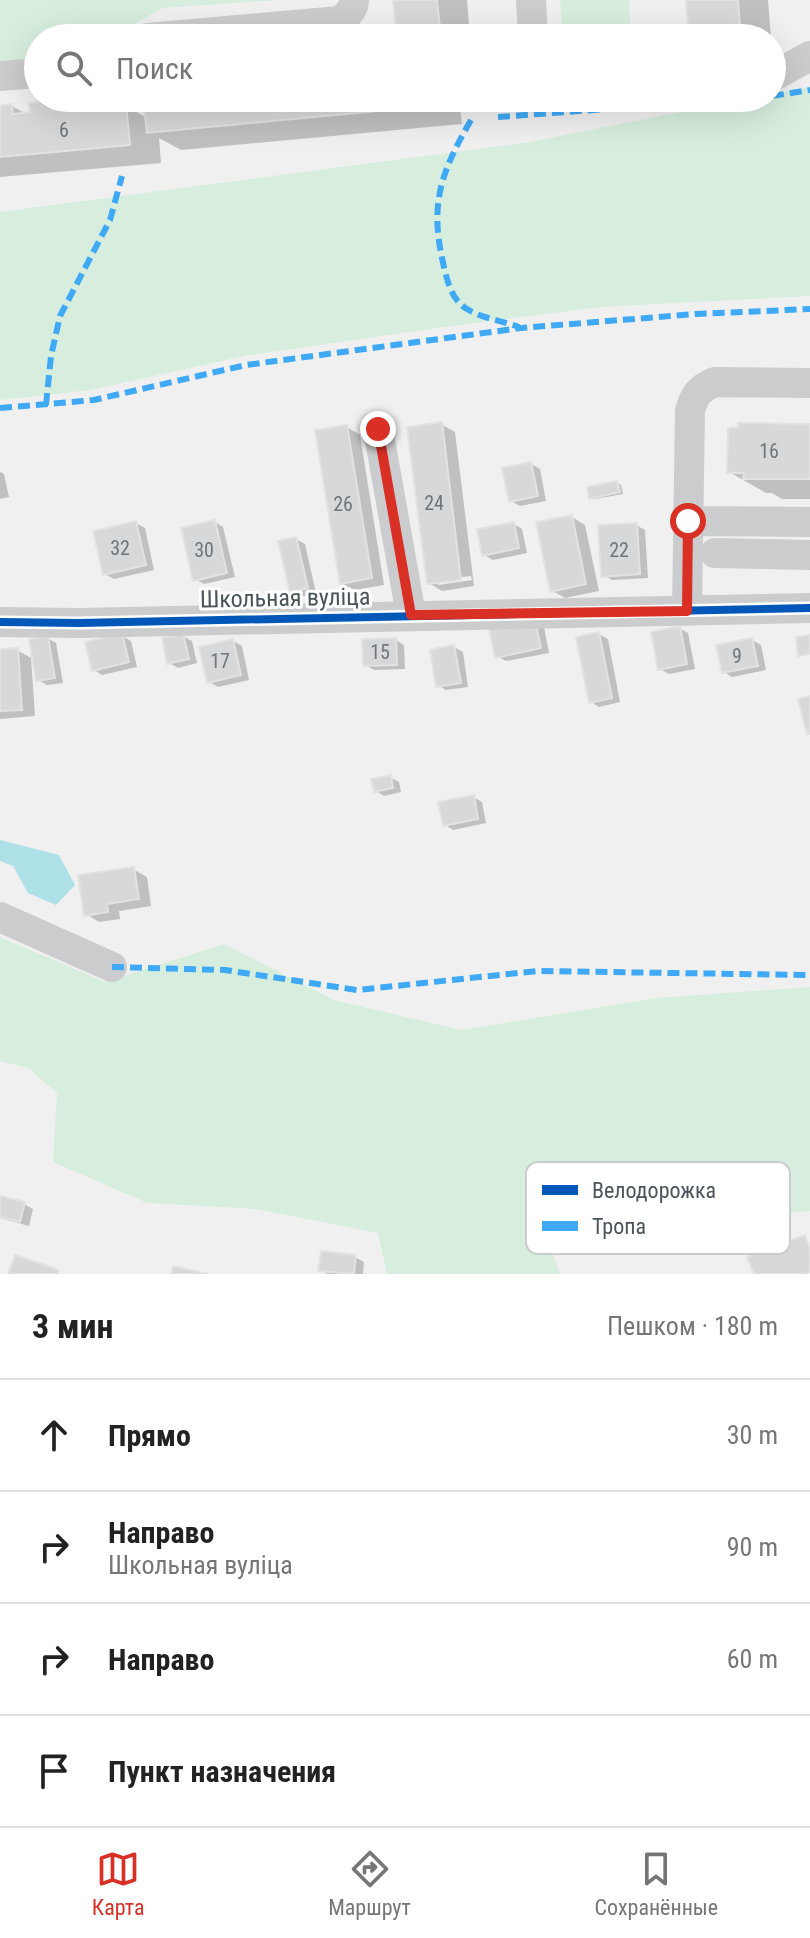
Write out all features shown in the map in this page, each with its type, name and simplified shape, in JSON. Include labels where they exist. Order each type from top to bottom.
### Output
[{"type":"street","points":[[305,24],[339,21],[348,15],[354,0]]},
{"type":"street","points":[[531,0],[532,24]]},
{"type":"street","points":[[786,69],[810,56]]},
{"type":"street","points":[[0,76],[24,74]]},
{"type":"street","points":[[687,611],[690,411],[698,391],[715,382],[810,383]]},
{"type":"street","points":[[378,429],[411,615]]},
{"type":"street","points":[[688,521],[810,522]]},
{"type":"street","points":[[738,522],[726,554],[810,555]]},
{"type":"street","name":"Школьная вуліца","points":[[0,622],[810,608]]},
{"type":"street","points":[[0,917],[112,967]]},
{"type":"green space","points":[[0,0],[278,0],[163,8],[134,24],[24,24],[24,60],[0,61]]},
{"type":"green space","points":[[560,0],[629,0],[630,24],[562,24]]},
{"type":"green space","points":[[810,87],[810,296],[601,307],[444,327],[244,356],[91,390],[0,400],[0,212],[524,143],[681,112],[786,112],[786,91]]},
{"type":"green space","points":[[0,937],[105,982],[224,944],[334,1000],[461,1030],[657,998],[810,987],[810,1211],[790,1213],[790,1162],[526,1162],[526,1254],[553,1254],[560,1274],[387,1274],[378,1233],[256,1209],[147,1203],[53,1162],[57,1093],[28,1068],[0,1061]]},
{"type":"water","points":[[0,840],[59,855],[75,885],[56,905],[28,893],[13,866],[0,861]]},
{"type":"building","points":[[393,0],[437,0],[440,24],[396,24]]},
{"type":"building","points":[[686,0],[738,0],[740,24],[688,24]]},
{"type":"building","points":[[12,104],[13,114],[127,112],[130,145],[0,157],[0,106]]},
{"type":"building","points":[[145,112],[367,112],[147,133]]},
{"type":"building","points":[[442,422],[461,580],[427,584],[407,427]]},
{"type":"building","points":[[738,423],[810,424],[810,479],[743,479],[744,473],[727,473],[728,428],[738,428]]},
{"type":"building","points":[[347,425],[372,578],[340,584],[315,430]]},
{"type":"building","points":[[531,462],[538,496],[509,502],[502,468]]},
{"type":"building","points":[[617,481],[620,492],[589,499],[587,487]]},
{"type":"building","points":[[572,515],[586,584],[550,592],[536,522]]},
{"type":"building","points":[[215,520],[227,573],[193,581],[181,528]]},
{"type":"building","points":[[136,521],[146,565],[103,575],[93,531]]},
{"type":"building","points":[[514,522],[519,548],[482,556],[477,529]]},
{"type":"building","points":[[637,523],[640,574],[601,577],[598,525]]},
{"type":"building","points":[[296,537],[308,588],[290,593],[278,541]]},
{"type":"building","points":[[535,620],[541,648],[495,658],[489,629]]},
{"type":"building","points":[[680,626],[687,664],[658,670],[651,632]]},
{"type":"building","points":[[599,632],[612,698],[589,703],[576,637]]},
{"type":"building","points":[[122,633],[129,662],[92,671],[85,642]]},
{"type":"building","points":[[183,634],[189,659],[167,664],[162,638]]},
{"type":"building","points":[[810,635],[810,654],[798,656],[796,637]]},
{"type":"building","points":[[48,636],[55,678],[36,681],[29,639]]},
{"type":"building","points":[[396,638],[397,665],[363,666],[362,639]]},
{"type":"building","points":[[752,638],[758,666],[722,673],[716,645]]},
{"type":"building","points":[[233,639],[241,675],[207,683],[199,647]]},
{"type":"building","points":[[454,645],[461,683],[436,687],[430,650]]},
{"type":"building","points":[[18,648],[22,710],[0,711],[0,649]]},
{"type":"building","points":[[810,696],[810,734],[807,734],[798,699]]},
{"type":"building","points":[[391,775],[393,788],[374,792],[371,779]]},
{"type":"building","points":[[474,795],[478,819],[443,826],[438,802]]},
{"type":"building","points":[[134,867],[139,899],[107,904],[108,912],[84,916],[78,875]]},
{"type":"building","points":[[0,1196],[25,1202],[20,1222],[0,1217]]},
{"type":"building","points":[[805,1235],[810,1249],[810,1272],[754,1274],[747,1257],[755,1254],[790,1254],[790,1241]]},
{"type":"building","points":[[321,1251],[356,1255],[354,1274],[318,1271]]},
{"type":"building","points":[[15,1255],[59,1270],[58,1274],[8,1274]]},
{"type":"building","points":[[173,1266],[208,1274],[171,1274]]},
{"type":"marked path","points":[[786,94],[810,90]]},
{"type":"marked path","points":[[498,117],[566,112]]},
{"type":"marked path","points":[[471,120],[440,190],[438,225],[444,267],[451,290],[462,305],[479,315],[519,327]]},
{"type":"marked path","points":[[46,405],[51,356],[60,316],[110,220],[122,176]]},
{"type":"marked path","points":[[0,408],[94,400],[246,365],[521,328],[696,314],[810,309]]},
{"type":"marked path","points":[[112,967],[225,970],[357,990],[537,971],[810,975]]},
{"type":"cycle path","points":[[0,622],[810,608]]},
{"type":"route","points":[[378,429],[411,615],[687,611],[688,521]]}]
